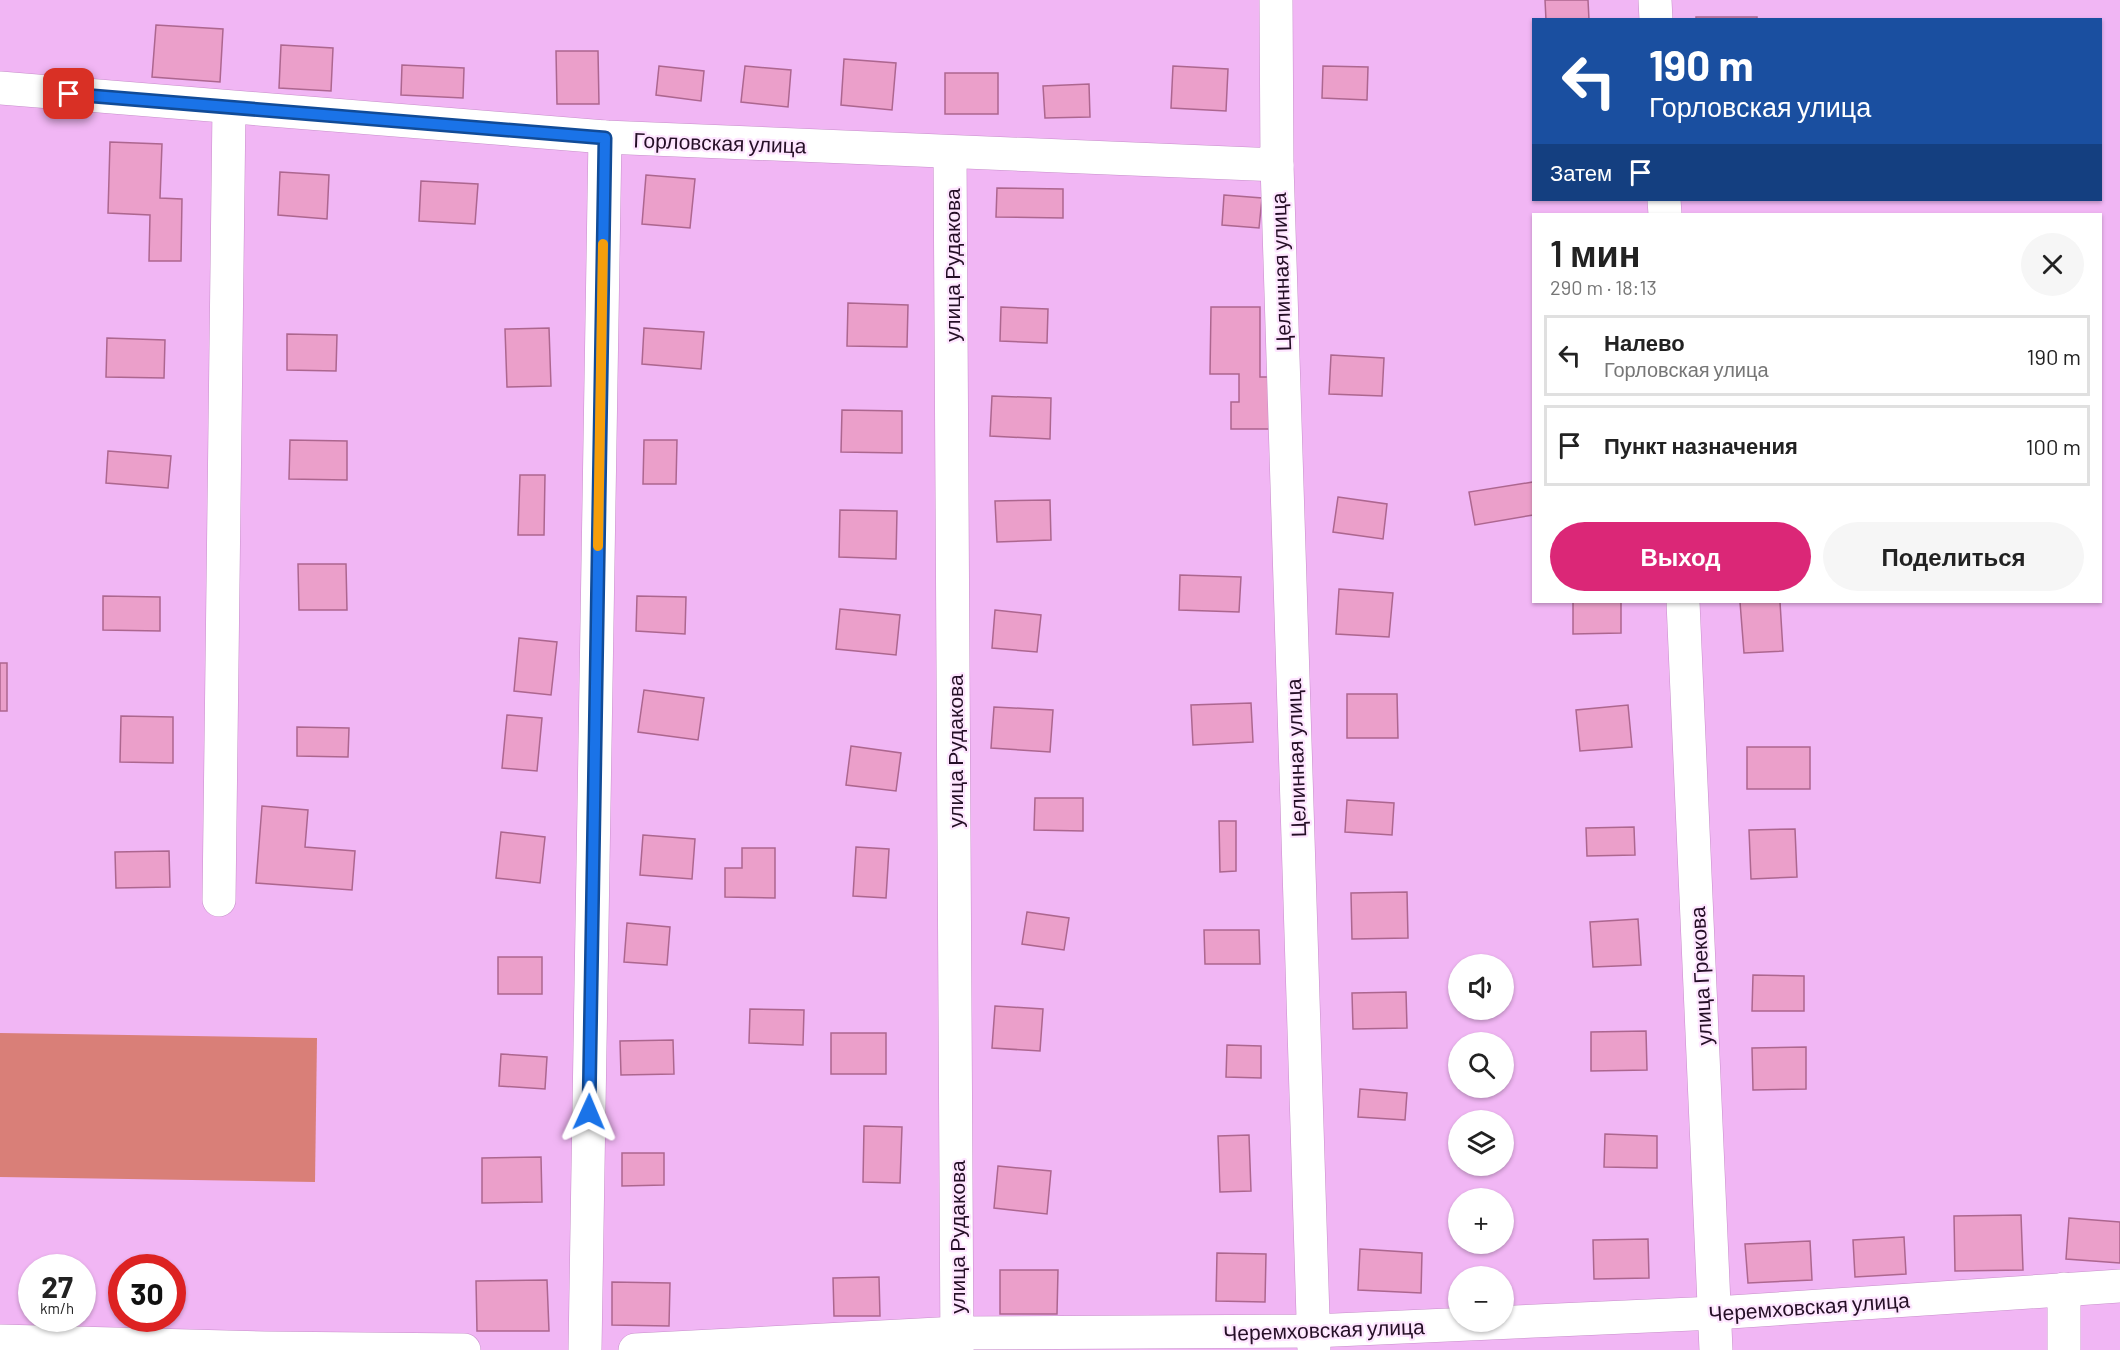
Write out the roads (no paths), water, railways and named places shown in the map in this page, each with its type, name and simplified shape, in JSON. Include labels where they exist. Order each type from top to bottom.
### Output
[{"type":"street","points":[[1276,0],[1277,165]]},
{"type":"street","points":[[1655,0],[1656,18]]},
{"type":"street","name":"Горловская улица","points":[[0,88],[605,138],[1277,165]]},
{"type":"street","points":[[219,900],[229,108]]},
{"type":"street","points":[[585,1350],[605,138]]},
{"type":"street","name":"улица Рудакова","points":[[950,152],[957,1342]]},
{"type":"street","name":"Целинная улица","points":[[1277,165],[1314,1341]]},
{"type":"street","name":"улица Грекова","points":[[1683,603],[1716,1350]]},
{"type":"street","name":"Черемховская улица","points":[[635,1350],[957,1342],[1314,1341],[2120,1286]]},
{"type":"street","points":[[2064,1289],[2064,1350]]},
{"type":"street","points":[[0,1341],[265,1349],[464,1350]]}]
